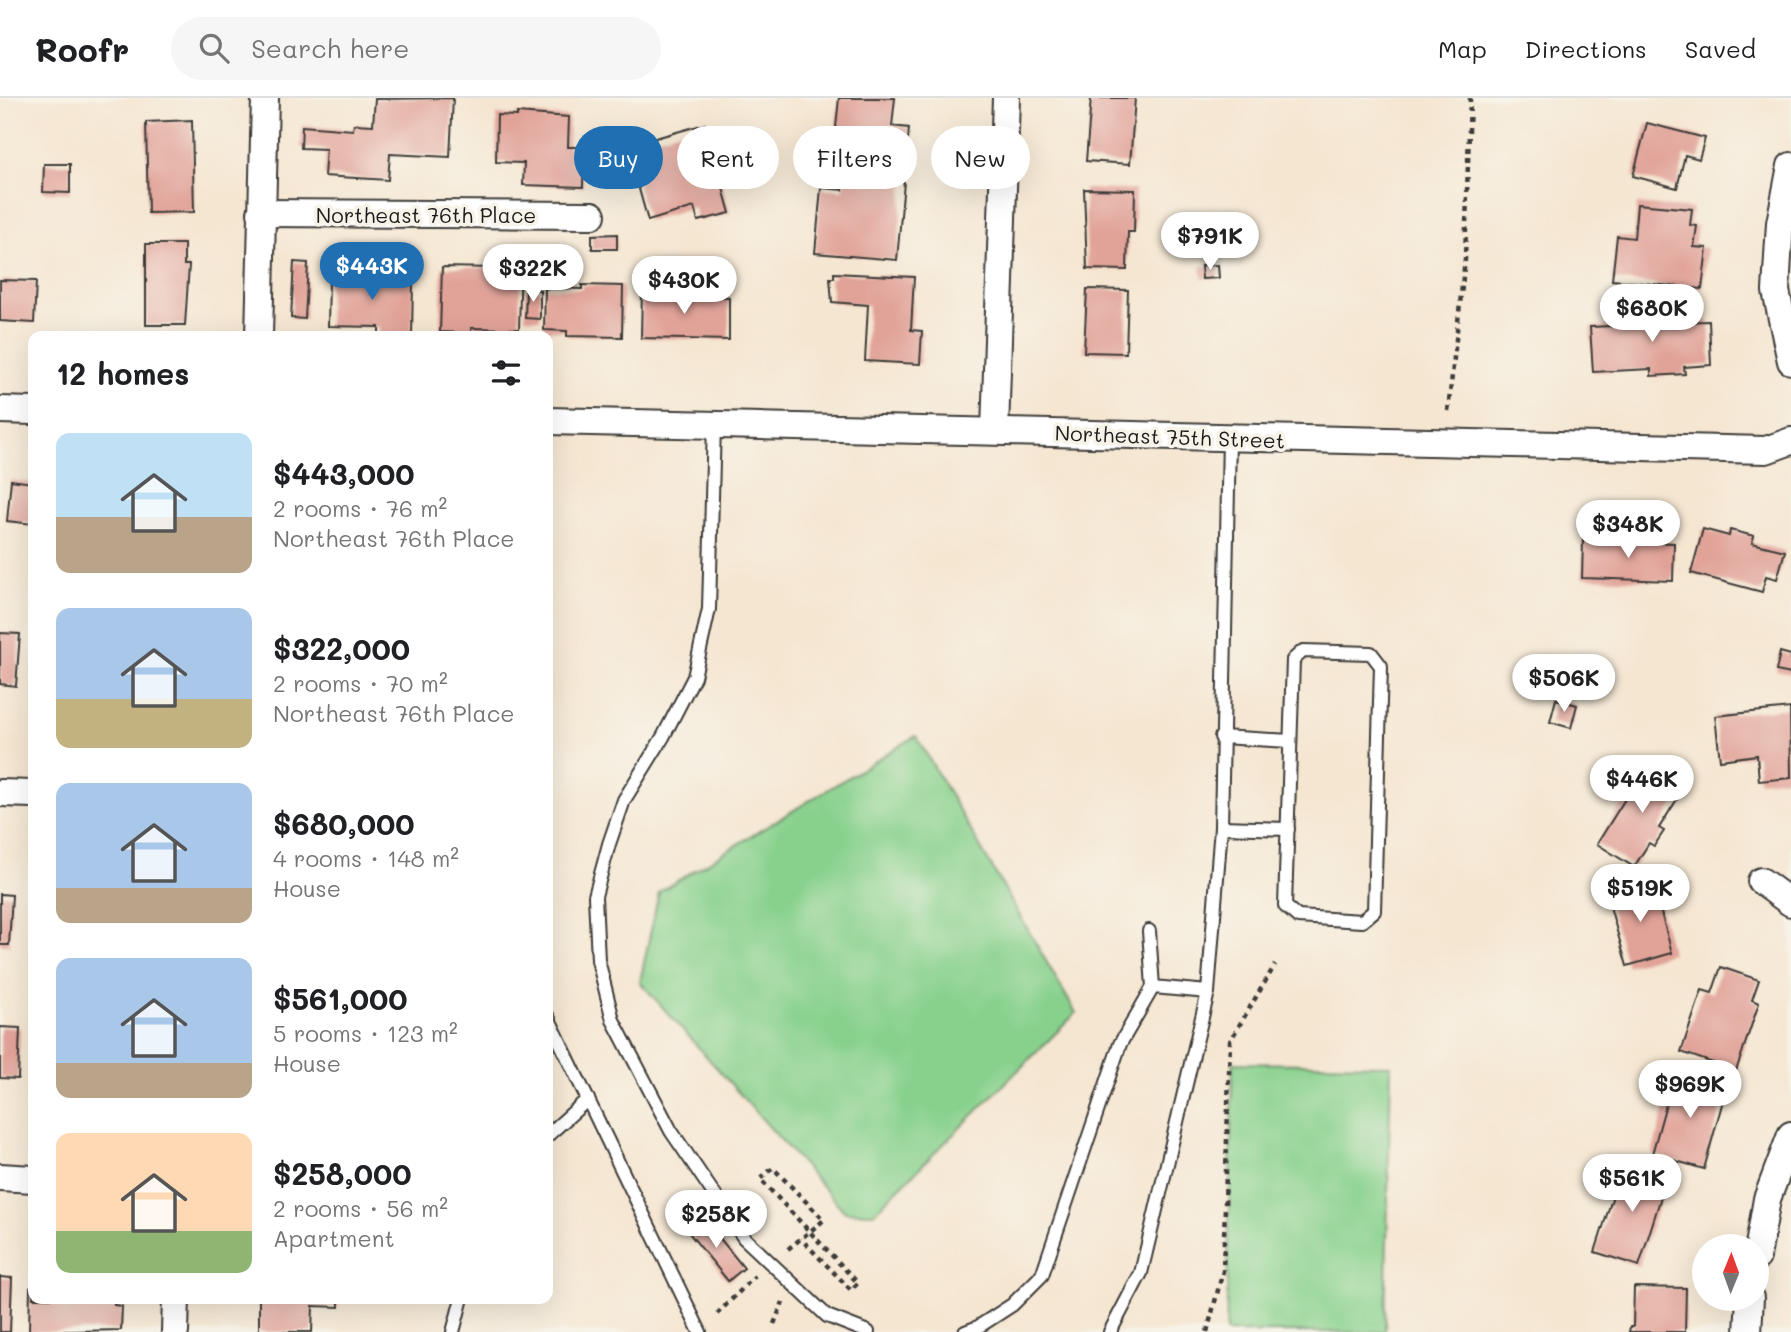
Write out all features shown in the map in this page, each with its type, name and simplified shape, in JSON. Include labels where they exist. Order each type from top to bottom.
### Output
[{"type":"street","points":[[259,331],[265,98]]},
{"type":"street","points":[[995,431],[1006,98]]},
{"type":"street","points":[[1791,166],[1780,223],[1776,291],[1791,361]]},
{"type":"street","name":"Northeast 76th Place","points":[[261,213],[592,215]]},
{"type":"street","points":[[0,410],[28,411]]},
{"type":"street","name":"Northeast 75th Street","points":[[553,421],[1766,450],[1791,442]]},
{"type":"street","points":[[0,793],[28,794]]},
{"type":"street","points":[[1761,881],[1791,904]]},
{"type":"street","points":[[1761,1234],[1766,1199],[1791,1135]]},
{"type":"street","points":[[0,1177],[28,1179]]},
{"type":"street","points":[[175,1332],[176,1304]]},
{"type":"street","points":[[1748,1332],[1749,1311]]},
{"type":"lane","points":[[714,424],[709,610],[694,677],[663,737],[624,800],[609,844],[595,896],[598,960],[613,1020],[671,1131],[744,1238],[827,1316],[868,1332]]},
{"type":"lane","points":[[1110,1332],[1141,1273],[1208,992],[1220,827],[1230,439]]},
{"type":"lane","points":[[1303,651],[1371,653],[1381,666],[1374,911],[1362,921],[1298,917],[1285,906],[1288,829],[1293,660],[1303,651]]},
{"type":"lane","points":[[1221,737],[1290,741]]},
{"type":"lane","points":[[1220,827],[1288,829]]},
{"type":"lane","points":[[965,1332],[978,1327],[1012,1305],[1042,1275],[1120,1044],[1153,987],[1149,931]]},
{"type":"lane","points":[[1153,987],[1208,992]]},
{"type":"lane","points":[[553,1028],[700,1332]]},
{"type":"lane","points":[[553,1130],[587,1099]]},
{"type":"lane","points":[[453,1332],[460,1304]]},
{"type":"path","points":[[1448,411],[1465,259],[1470,98]]},
{"type":"path","points":[[1207,1332],[1223,1271],[1226,1237],[1230,1041],[1276,965]]},
{"type":"path","points":[[783,1252],[810,1232],[824,1220],[773,1168],[760,1179],[810,1232],[858,1283],[851,1290],[801,1239]]},
{"type":"path","points":[[716,1315],[757,1274]]},
{"type":"path","points":[[774,1324],[783,1301]]},
{"type":"green space","points":[[916,736],[1076,1013],[874,1213],[845,1212],[640,982],[659,892]]},
{"type":"green space","points":[[1233,1063],[1391,1065],[1385,1332],[1226,1332]]},
{"type":"building","points":[[453,98],[450,157],[390,154],[388,180],[324,176],[326,149],[301,148],[302,126],[353,130],[354,124],[373,125],[375,99]]},
{"type":"building","points":[[839,98],[895,98],[892,126],[836,126]]},
{"type":"building","points":[[1091,98],[1135,98],[1130,164],[1086,161]]},
{"type":"building","points":[[517,113],[569,117],[568,147],[574,147],[574,187],[523,185],[524,163],[496,162],[497,115],[517,116]]},
{"type":"building","points":[[192,120],[194,212],[148,213],[146,122]]},
{"type":"building","points":[[1647,123],[1705,138],[1699,159],[1685,155],[1677,188],[1633,176]]},
{"type":"building","points":[[677,132],[677,189],[723,189],[730,213],[698,221],[694,207],[648,221],[639,189],[663,189],[663,136]]},
{"type":"building","points":[[44,164],[70,164],[70,193],[43,192]]},
{"type":"building","points":[[821,189],[903,189],[897,260],[815,253]]},
{"type":"building","points":[[1084,189],[1135,190],[1134,232],[1128,232],[1127,270],[1087,269]]},
{"type":"building","points":[[1637,204],[1692,209],[1690,225],[1697,226],[1694,247],[1707,248],[1702,289],[1612,280],[1617,236],[1634,238]]},
{"type":"building","points":[[617,234],[617,249],[592,249],[592,235]]},
{"type":"building","points":[[146,244],[184,244],[184,265],[189,265],[185,325],[146,325]]},
{"type":"building","points":[[356,259],[381,260],[380,281],[413,281],[412,331],[328,326],[329,280],[355,281]]},
{"type":"building","points":[[497,261],[521,261],[519,329],[471,328],[471,331],[440,331],[442,267],[497,268]]},
{"type":"building","points":[[294,262],[308,263],[305,319],[291,318]]},
{"type":"building","points":[[1218,265],[1219,278],[1202,279],[1201,266]]},
{"type":"building","points":[[834,273],[914,277],[911,330],[922,331],[920,364],[865,361],[868,305],[832,302],[830,278],[834,278]]},
{"type":"building","points":[[0,280],[36,281],[34,323],[0,321]]},
{"type":"building","points":[[582,285],[623,286],[622,337],[567,336],[567,331],[544,330],[545,288],[582,289]]},
{"type":"building","points":[[526,289],[540,290],[540,319],[525,318]]},
{"type":"building","points":[[1087,289],[1128,290],[1126,353],[1084,352]]},
{"type":"building","points":[[642,290],[699,291],[699,296],[729,297],[729,340],[641,338]]},
{"type":"building","points":[[1673,306],[1674,322],[1709,321],[1711,365],[1684,367],[1685,374],[1651,376],[1651,369],[1593,372],[1590,327],[1636,325],[1635,308]]},
{"type":"building","points":[[11,480],[28,482],[28,523],[7,521]]},
{"type":"building","points":[[1703,529],[1729,536],[1730,530],[1754,536],[1752,543],[1785,551],[1777,579],[1766,576],[1762,592],[1691,573]]},
{"type":"building","points":[[1583,540],[1674,543],[1673,581],[1582,578]]},
{"type":"building","points":[[0,633],[20,634],[16,686],[0,684]]},
{"type":"building","points":[[1780,652],[1791,655],[1791,674],[1776,671]]},
{"type":"building","points":[[1556,699],[1577,705],[1571,728],[1550,722]]},
{"type":"building","points":[[1790,708],[1791,778],[1759,781],[1757,755],[1720,760],[1715,716]]},
{"type":"building","points":[[1648,762],[1686,785],[1659,828],[1664,831],[1654,846],[1649,843],[1634,867],[1597,844]]},
{"type":"building","points":[[1653,883],[1672,953],[1627,966],[1607,896]]},
{"type":"building","points":[[0,894],[12,895],[9,945],[0,945]]},
{"type":"building","points":[[1721,967],[1759,980],[1752,1000],[1759,1003],[1736,1071],[1681,1052],[1702,990],[1712,993]]},
{"type":"building","points":[[0,1027],[20,1028],[18,1079],[0,1078]]},
{"type":"building","points":[[1675,1072],[1727,1086],[1704,1169],[1652,1154]]},
{"type":"building","points":[[1624,1161],[1668,1175],[1639,1266],[1595,1252]]},
{"type":"building","points":[[705,1220],[744,1268],[728,1281],[689,1233]]},
{"type":"building","points":[[0,1277],[12,1278],[10,1332],[0,1332]]},
{"type":"building","points":[[1634,1287],[1686,1288],[1685,1332],[1629,1332],[1630,1327],[1633,1327]]},
{"type":"building","points":[[30,1304],[122,1306],[121,1330],[29,1332]]},
{"type":"building","points":[[259,1304],[339,1304],[339,1307],[313,1306],[312,1332],[259,1332]]}]
